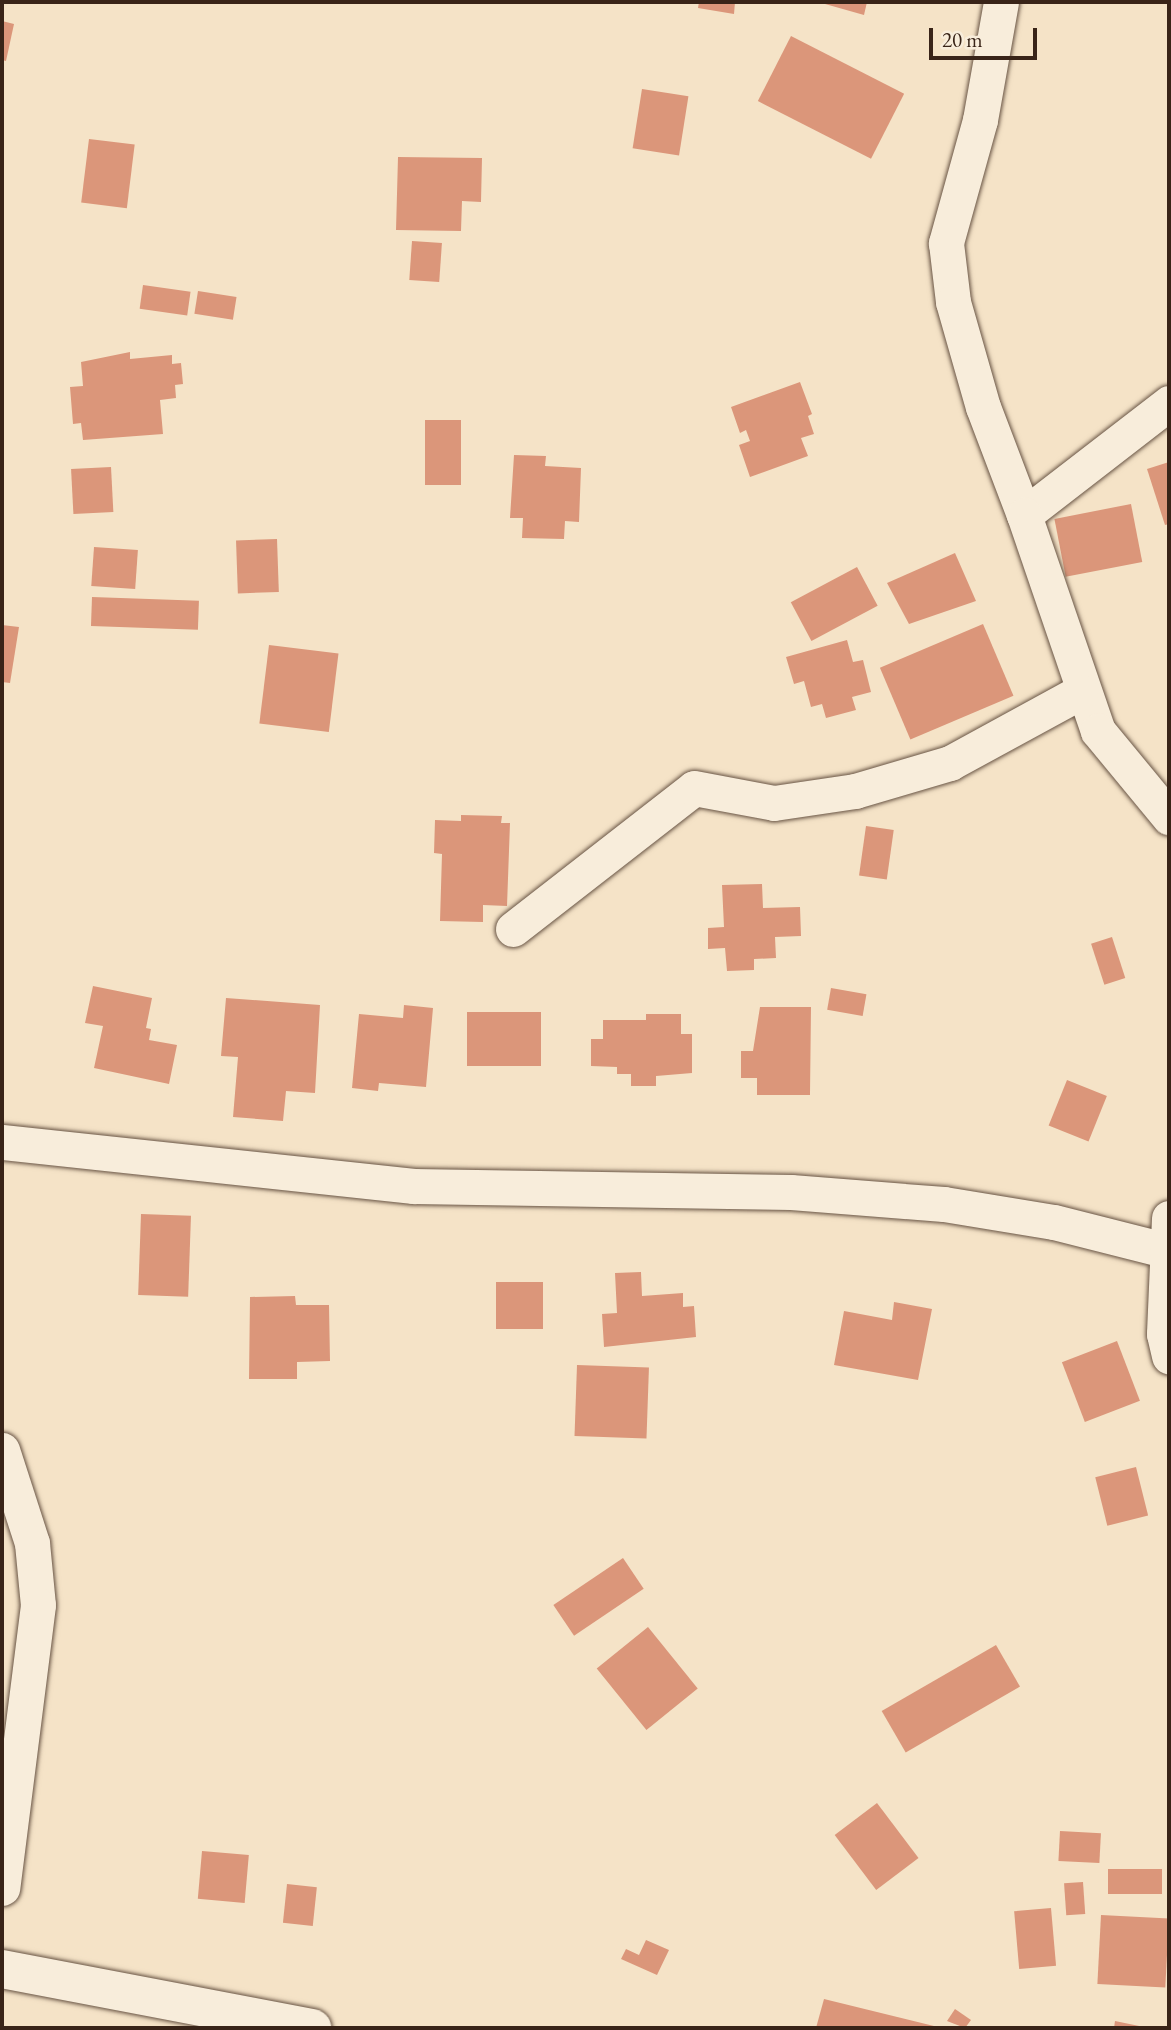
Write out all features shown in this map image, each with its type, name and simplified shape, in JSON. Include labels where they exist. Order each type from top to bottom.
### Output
[{"type":"street","points":[[1001,2],[980,120],[946,243],[956,315],[1024,515],[1080,692],[1116,756],[1169,817]]},
{"type":"street","points":[[1024,515],[1169,403]]},
{"type":"street","points":[[513,929],[694,788],[774,803],[855,791],[950,763],[1080,692]]},
{"type":"street","points":[[2,1142],[413,1186],[791,1192],[944,1204],[1054,1222],[1167,1234],[1168,1339]]},
{"type":"street","points":[[2,1450],[32,1543],[38,1605],[2,1888]]},
{"type":"street","points":[[2,1969],[312,2028]]},
{"type":"building","points":[[699,2],[735,2],[734,14],[698,8]]},
{"type":"building","points":[[818,2],[867,2],[864,15]]},
{"type":"building","points":[[2,21],[14,24],[6,61],[2,60]]},
{"type":"building","points":[[791,36],[904,94],[871,159],[758,101]]},
{"type":"building","points":[[642,89],[688,96],[679,156],[633,148]]},
{"type":"building","points":[[89,139],[135,145],[127,208],[81,203]]},
{"type":"building","points":[[398,157],[482,158],[481,202],[462,201],[461,231],[396,230]]},
{"type":"building","points":[[412,241],[442,243],[439,282],[409,280]]},
{"type":"building","points":[[143,285],[191,292],[187,315],[140,309]]},
{"type":"building","points":[[198,291],[237,297],[233,320],[194,314]]},
{"type":"building","points":[[130,352],[130,359],[172,355],[172,364],[181,363],[183,384],[175,385],[176,398],[160,400],[163,434],[83,440],[81,423],[73,424],[70,387],[83,386],[81,362]]},
{"type":"building","points":[[800,382],[812,414],[808,416],[814,434],[801,438],[808,456],[750,477],[739,445],[750,441],[746,430],[740,433],[731,407]]},
{"type":"building","points":[[425,420],[461,420],[461,485],[425,485]]},
{"type":"building","points":[[514,455],[546,456],[545,466],[581,468],[579,522],[565,521],[564,539],[522,538],[523,518],[510,518]]},
{"type":"building","points":[[1169,462],[1169,524],[1165,525],[1147,469]]},
{"type":"building","points":[[111,467],[113,512],[73,514],[71,469]]},
{"type":"building","points":[[1131,504],[1142,562],[1066,577],[1054,519]]},
{"type":"building","points":[[277,539],[279,592],[238,593],[236,540]]},
{"type":"building","points":[[94,547],[138,550],[135,589],[91,586]]},
{"type":"building","points":[[955,553],[976,601],[909,624],[887,583]]},
{"type":"building","points":[[857,567],[878,606],[811,641],[791,602]]},
{"type":"building","points":[[92,597],[199,601],[198,630],[91,626]]},
{"type":"building","points":[[983,624],[1013,696],[910,740],[880,668]]},
{"type":"building","points":[[2,625],[19,627],[10,683],[2,682]]},
{"type":"building","points":[[847,640],[853,662],[863,660],[871,692],[852,697],[856,710],[826,718],[822,704],[811,707],[804,681],[794,684],[786,657]]},
{"type":"building","points":[[269,645],[338,654],[329,732],[259,723]]},
{"type":"building","points":[[461,815],[502,816],[501,823],[510,823],[507,906],[483,905],[483,922],[440,921],[442,854],[434,853],[435,820],[461,821]]},
{"type":"building","points":[[866,826],[894,830],[887,879],[859,876]]},
{"type":"building","points":[[762,884],[763,908],[800,907],[801,936],[775,937],[776,958],[754,959],[754,970],[727,971],[725,948],[708,949],[708,928],[724,927],[722,885]]},
{"type":"building","points":[[1112,937],[1125,978],[1104,985],[1091,944]]},
{"type":"building","points":[[93,986],[152,998],[146,1028],[151,1029],[149,1040],[177,1045],[169,1084],[94,1068],[103,1026],[85,1023]]},
{"type":"building","points":[[831,988],[866,994],[863,1016],[827,1010]]},
{"type":"building","points":[[226,998],[320,1005],[315,1093],[286,1091],[283,1121],[233,1117],[238,1057],[221,1056]]},
{"type":"building","points":[[404,1005],[433,1008],[426,1087],[379,1083],[378,1091],[352,1088],[359,1014],[403,1018]]},
{"type":"building","points":[[760,1007],[811,1007],[810,1095],[757,1095],[757,1078],[741,1078],[741,1051],[753,1051]]},
{"type":"building","points":[[467,1012],[541,1012],[541,1066],[467,1066]]},
{"type":"building","points":[[646,1014],[681,1014],[681,1034],[692,1034],[692,1073],[656,1076],[656,1086],[631,1086],[631,1074],[617,1074],[617,1067],[591,1066],[591,1039],[603,1039],[603,1020],[646,1020]]},
{"type":"building","points":[[1067,1080],[1107,1096],[1089,1142],[1049,1125]]},
{"type":"building","points":[[141,1214],[191,1216],[188,1297],[138,1295]]},
{"type":"building","points":[[641,1272],[642,1296],[683,1293],[683,1307],[694,1306],[696,1337],[604,1347],[602,1314],[617,1313],[615,1273]]},
{"type":"building","points":[[496,1282],[543,1282],[543,1329],[496,1329]]},
{"type":"building","points":[[295,1296],[296,1305],[329,1305],[330,1361],[297,1362],[297,1379],[249,1379],[250,1297]]},
{"type":"building","points":[[894,1302],[932,1309],[918,1380],[834,1365],[844,1311],[892,1320]]},
{"type":"building","points":[[1117,1341],[1140,1401],[1085,1422],[1062,1362]]},
{"type":"building","points":[[577,1365],[649,1368],[646,1438],[575,1436]]},
{"type":"building","points":[[1136,1467],[1148,1516],[1107,1526],[1095,1477]]},
{"type":"building","points":[[623,1558],[644,1589],[574,1636],[553,1605]]},
{"type":"building","points":[[648,1627],[698,1688],[646,1730],[597,1669]]},
{"type":"building","points":[[996,1645],[1020,1687],[906,1753],[882,1711]]},
{"type":"building","points":[[877,1803],[919,1858],[876,1890],[835,1835]]},
{"type":"building","points":[[1060,1831],[1101,1833],[1099,1863],[1058,1861]]},
{"type":"building","points":[[202,1851],[249,1855],[245,1903],[198,1899]]},
{"type":"building","points":[[1108,1869],[1162,1869],[1162,1894],[1108,1894]]},
{"type":"building","points":[[1083,1882],[1085,1914],[1066,1915],[1064,1883]]},
{"type":"building","points":[[287,1884],[317,1887],[313,1926],[283,1923]]},
{"type":"building","points":[[1051,1908],[1056,1966],[1019,1969],[1014,1911]]},
{"type":"building","points":[[1101,1915],[1169,1919],[1165,1987],[1097,1984]]},
{"type":"building","points":[[646,1940],[669,1950],[657,1975],[621,1959],[626,1949],[639,1955]]},
{"type":"building","points":[[824,1999],[938,2027],[938,2028],[816,2028]]},
{"type":"building","points":[[955,2009],[971,2020],[965,2028],[947,2021]]},
{"type":"building","points":[[1115,2021],[1144,2027],[1144,2028],[1114,2028]]}]
